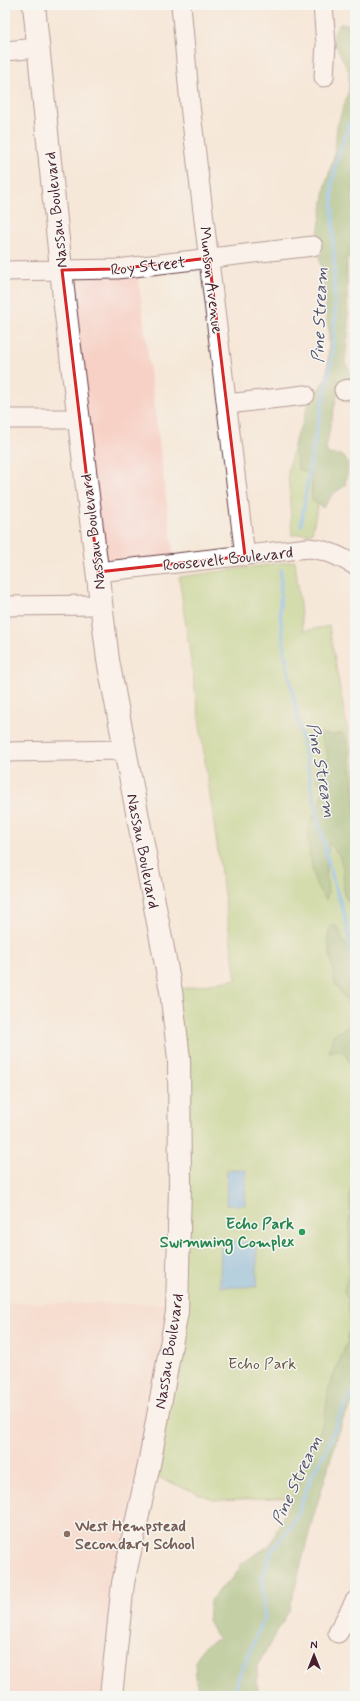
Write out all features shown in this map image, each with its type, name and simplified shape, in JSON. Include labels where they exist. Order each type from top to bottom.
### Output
[{"type":"main road","name":"Nassau Boulevard","points":[[34,5],[62,270],[108,660],[176,1025],[179,1059],[180,1186],[178,1291],[174,1331],[149,1465],[123,1583],[117,1625],[111,1696]]},
{"type":"street","name":"Munson Avenue","points":[[181,5],[190,105],[245,556]]},
{"type":"street","points":[[323,5],[326,44],[324,78]]},
{"type":"street","points":[[5,51],[38,48]]},
{"type":"street","name":"Roy Street","points":[[5,271],[117,269],[313,246]]},
{"type":"street","points":[[227,404],[305,395]]},
{"type":"street","points":[[5,419],[79,420]]},
{"type":"street","name":"Roosevelt Boulevard","points":[[98,572],[318,549],[333,554],[355,565]]},
{"type":"street","points":[[5,606],[101,605]]},
{"type":"street","points":[[5,752],[125,750]]},
{"type":"street","points":[[338,1633],[355,1601]]},
{"type":"highlighted area","points":[[209,258],[245,556],[98,572],[62,270],[117,269]]},
{"type":"shaded area","points":[[137,269],[174,559],[100,569],[65,273]]},
{"type":"shaded area","name":"West Hempstead Secondary School","points":[[5,1303],[173,1304],[105,1696],[5,1696]]},
{"type":"green space","points":[[340,24],[350,24],[353,27],[355,39],[355,182],[352,201],[355,206],[355,260],[349,259],[347,256],[347,303],[349,327],[345,363],[355,375],[355,407],[344,399],[338,391],[326,447],[328,454],[341,455],[345,458],[348,464],[347,475],[345,486],[333,494],[323,508],[312,501],[311,477],[305,471],[298,469],[294,445],[308,405],[326,378],[328,363],[329,330],[325,311],[323,273],[317,239],[326,183],[334,156],[337,126],[349,90],[349,72],[334,42],[334,33]]},
{"type":"green space","points":[[294,445],[298,469],[305,472],[311,478],[312,500],[318,504],[312,533],[292,535],[288,471]]},
{"type":"green space","name":"Echo Park","points":[[295,561],[303,631],[329,626],[355,774],[355,1381],[309,1497],[215,1500],[147,1473],[175,1331],[171,991],[236,979],[179,577]]},
{"type":"green space","points":[[319,733],[333,735],[343,733],[347,744],[355,795],[355,911],[344,895],[343,868],[339,855],[329,843],[326,868],[328,893],[326,900],[317,886],[313,874],[308,832],[309,825],[319,806],[323,793],[317,779],[318,764],[322,760],[329,759]]},
{"type":"green space","points":[[333,924],[338,928],[345,946],[355,930],[355,1084],[352,1068],[344,1052],[338,1050],[329,1052],[333,1035],[348,1027],[353,1011],[335,983],[328,941],[328,932]]},
{"type":"green space","points":[[355,1171],[355,1401],[343,1419],[313,1518],[289,1611],[257,1666],[258,1690],[264,1696],[203,1696],[196,1679],[196,1662],[203,1648],[219,1639],[214,1633],[208,1620],[210,1601],[218,1591],[234,1577],[242,1563],[270,1545],[324,1421],[329,1387],[347,1342],[350,1325],[348,1301],[344,1290],[349,1270],[350,1194]]},
{"type":"water","points":[[227,1170],[246,1170],[245,1205],[226,1205]]},
{"type":"water","points":[[221,1241],[257,1242],[257,1287],[220,1287]]},
{"type":"waterway","name":"Pine Stream","points":[[301,525],[313,448],[332,358],[335,317],[332,183],[337,160],[355,107]]},
{"type":"waterway","name":"Pine Stream","points":[[281,570],[280,612],[285,654],[318,819],[332,876],[346,920],[355,972]]},
{"type":"waterway","name":"Pine Stream","points":[[238,1696],[237,1681],[265,1617],[262,1579],[271,1552],[295,1521],[311,1477],[326,1451],[341,1413],[355,1389]]},
{"type":"place","name":"Echo Park Swimming Complex","points":[[302,1232]]},
{"type":"place","name":"West Hempstead Secondary School","points":[[67,1534]]}]
